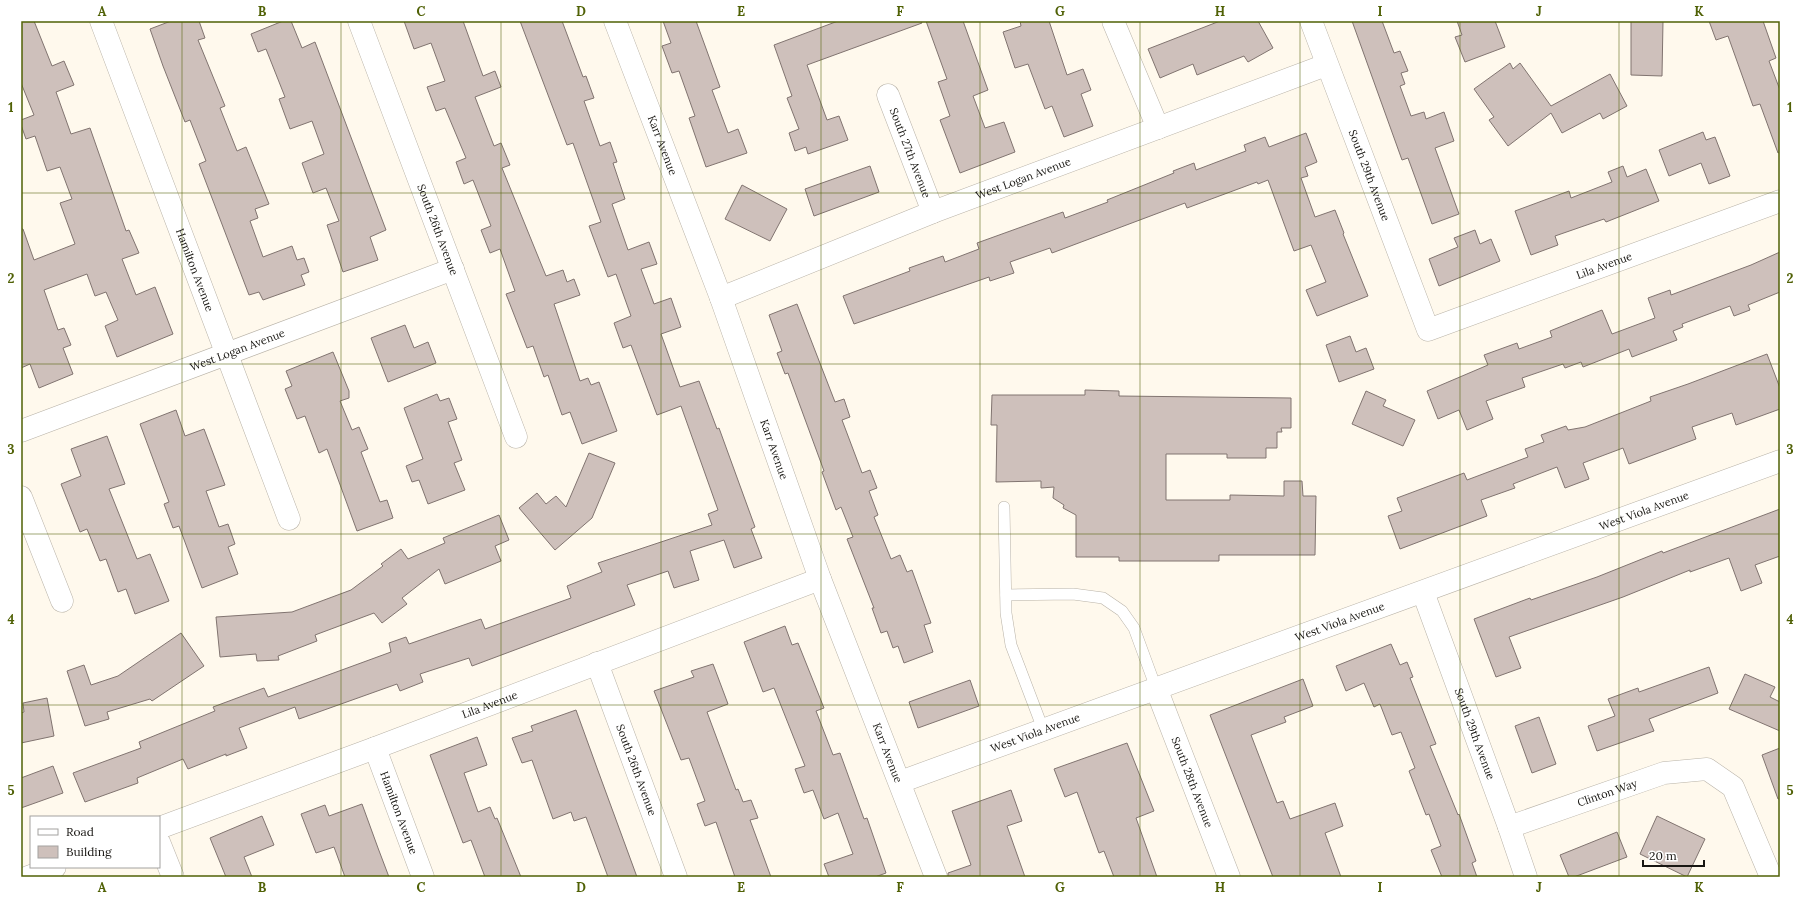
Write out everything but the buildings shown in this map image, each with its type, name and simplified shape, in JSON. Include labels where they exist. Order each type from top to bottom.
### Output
[{"type":"street","name":"Hamilton Avenue","points":[[101,21],[289,518]]},
{"type":"street","name":"South 26th Avenue","points":[[359,21],[516,437]]},
{"type":"street","name":"Karr Avenue","points":[[616,21],[721,298],[820,579],[936,877]]},
{"type":"street","points":[[1113,21],[1158,128]]},
{"type":"street","name":"South 29th Avenue","points":[[1311,21],[1326,65],[1428,330]]},
{"type":"street","name":"West Logan Avenue","points":[[721,298],[933,212],[1326,65]]},
{"type":"street","name":"South 27th Avenue","points":[[888,95],[933,212]]},
{"type":"street","name":"Lila Avenue","points":[[1428,330],[1780,201]]},
{"type":"street","name":"West Logan Avenue","points":[[21,431],[453,269]]},
{"type":"street","name":"West Viola Avenue","points":[[900,782],[1780,461]]},
{"type":"street","points":[[21,497],[62,601]]},
{"type":"street","name":"Lila Avenue","points":[[160,828],[375,748],[820,579]]},
{"type":"street","name":"South 29th Avenue","points":[[1423,592],[1526,877]]},
{"type":"street","name":"South 26th Avenue","points":[[597,663],[676,877]]},
{"type":"street","name":"South 28th Avenue","points":[[1156,688],[1229,877]]},
{"type":"street","name":"Hamilton Avenue","points":[[375,748],[423,877]]},
{"type":"street","name":"Clinton Way","points":[[1509,827],[1664,773],[1707,769],[1733,787],[1771,877]]},
{"type":"street","points":[[160,844],[173,877]]},
{"type":"street","points":[[28,877],[52,868]]},
{"type":"lane","points":[[1004,507],[1006,613],[1011,645],[1043,729]]},
{"type":"lane","points":[[1006,595],[1073,594],[1103,598],[1122,611],[1134,628],[1156,688]]}]
